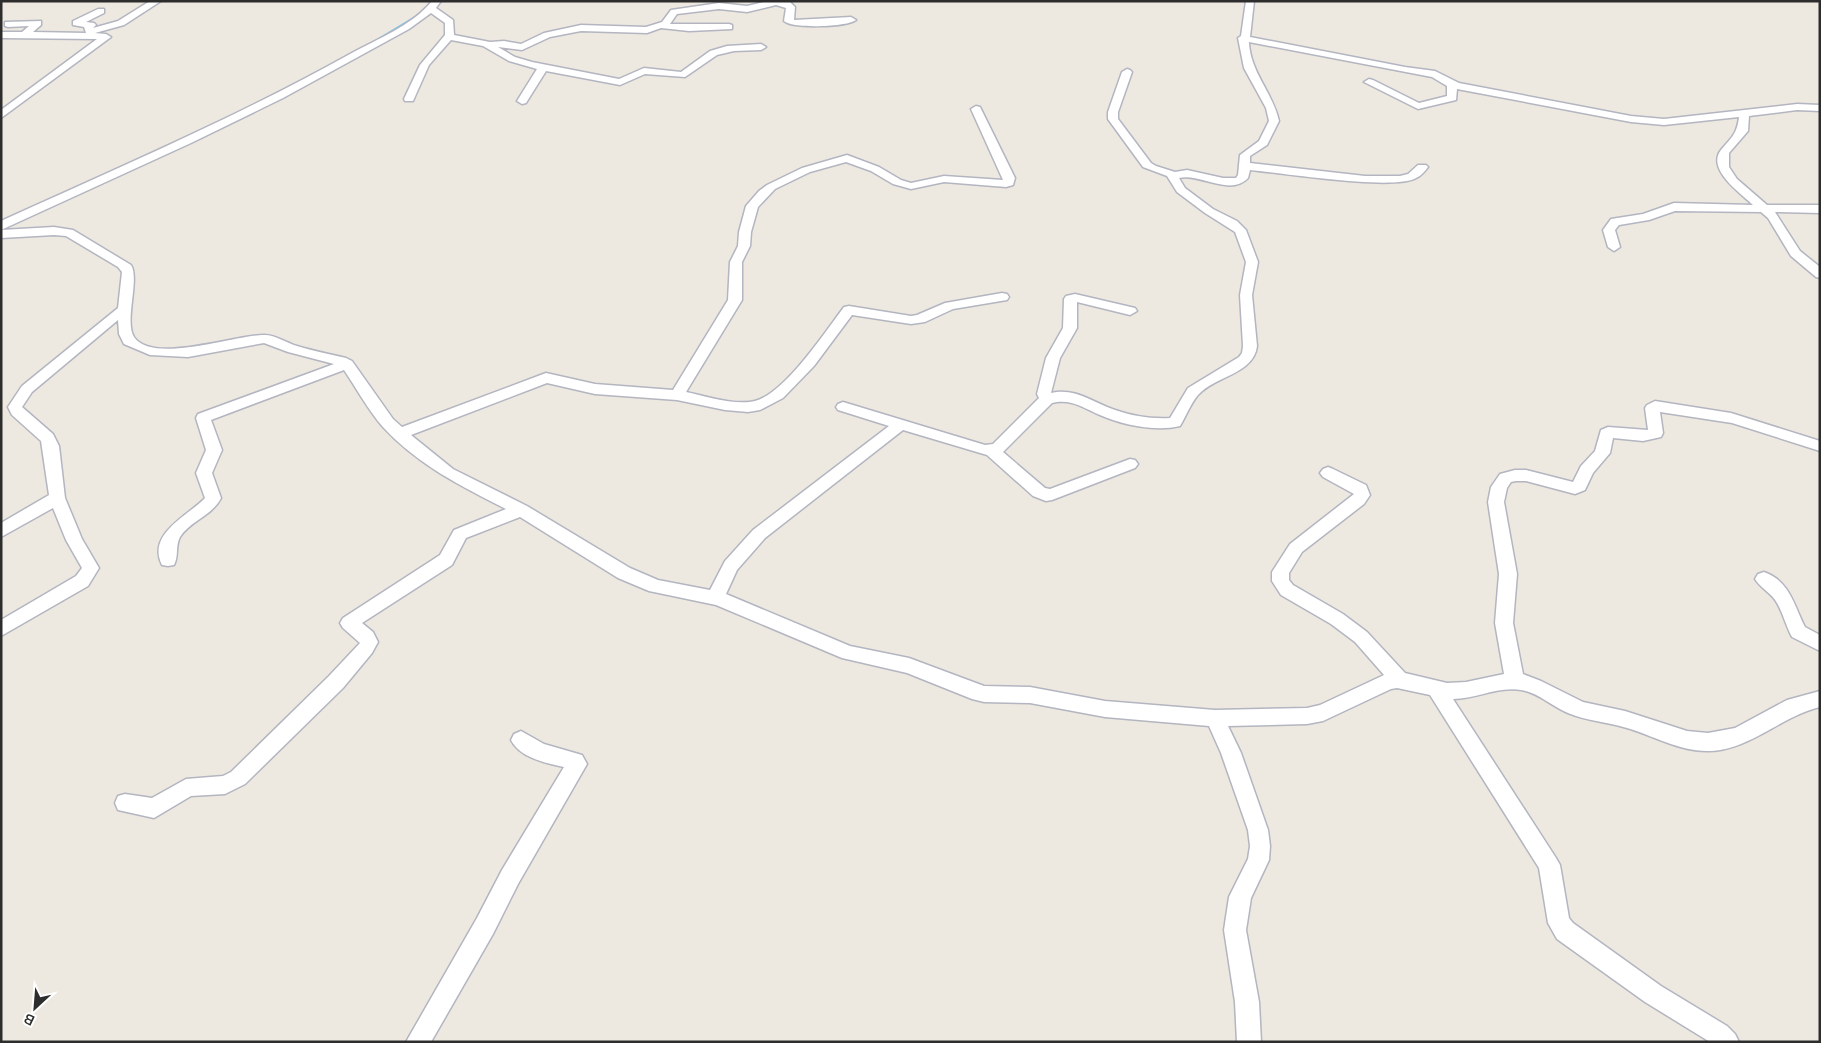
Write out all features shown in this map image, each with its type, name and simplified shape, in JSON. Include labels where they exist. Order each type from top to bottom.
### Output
[{"type":"street","points":[[85,34],[121,23],[157,1]]},
{"type":"street","points":[[1127,72],[1113,112],[1113,119],[1147,165],[1174,175],[1192,175],[1236,182],[1242,179],[1245,154],[1263,143],[1274,121],[1271,108],[1249,68],[1243,38],[1250,1]]},
{"type":"street","points":[[663,26],[674,12],[719,6],[747,9],[776,2],[786,2],[791,6],[789,21],[792,23],[850,20]]},
{"type":"street","points":[[1,226],[235,119],[339,65],[434,5],[450,22],[449,36],[430,54],[421,69],[409,99]]},
{"type":"street","points":[[85,34],[91,25],[76,23],[101,11]]},
{"type":"street","points":[[1,24],[38,23],[25,34]]},
{"type":"street","points":[[489,45],[504,44],[522,47],[547,35],[576,29],[637,31],[663,26],[689,28],[729,27]]},
{"type":"street","points":[[1,35],[85,34],[107,38],[1,115]]},
{"type":"street","points":[[449,36],[489,45],[520,62],[543,68],[624,82],[644,70],[682,75],[702,59],[715,52],[730,48],[761,47]]},
{"type":"street","points":[[1243,38],[1435,74],[1452,85],[1522,100],[1641,121],[1673,122],[1797,107],[1820,108]]},
{"type":"street","points":[[522,101],[543,68]]},
{"type":"street","points":[[1369,82],[1413,105],[1421,106],[1452,98],[1454,95],[1452,85]]},
{"type":"street","points":[[677,395],[735,300],[736,262],[744,246],[745,232],[752,206],[763,193],[806,170],[846,158],[875,169],[897,182],[912,186],[944,179],[1009,183],[1009,178],[976,109]]},
{"type":"street","points":[[1744,114],[1743,131],[1724,153],[1724,167],[1733,181],[1766,208],[1795,253],[1820,274]]},
{"type":"street","points":[[1243,166],[1365,179],[1400,179],[1412,176],[1422,167]]},
{"type":"street","points":[[843,407],[985,450],[997,449],[1047,399],[1073,397],[1111,414],[1170,424],[1178,419],[1187,399],[1193,391],[1234,368],[1249,354],[1246,295],[1252,262],[1240,230],[1234,224],[1209,211],[1181,190],[1172,180],[1174,175]]},
{"type":"street","points":[[1614,247],[1609,230],[1610,225],[1615,222],[1645,217],[1667,208],[1820,209]]},
{"type":"street","points":[[1,234],[62,231],[83,240],[127,268],[124,309],[126,334],[130,341],[150,351],[188,352],[265,339],[347,364],[381,415],[437,466],[520,510],[640,582],[715,598],[848,654],[909,666],[972,692],[1030,695],[1105,709],[1215,718],[1307,716],[1323,713],[1389,681],[1399,679],[1411,680],[1437,690],[1452,691],[1515,682],[1536,687],[1568,705],[1583,710],[1624,719],[1689,740],[1706,742],[1722,741],[1734,737],[1796,705],[1820,699]]},
{"type":"street","points":[[400,434],[546,378],[595,389],[677,395],[716,404],[760,405],[778,395],[809,363],[848,310],[911,320],[920,319],[950,306],[1002,298]]},
{"type":"street","points":[[1047,399],[1044,394],[1053,358],[1070,328],[1071,300],[1076,298],[1130,311]]},
{"type":"street","points":[[1,629],[82,580],[91,568],[74,540],[57,498],[51,446],[48,438],[17,412],[15,407],[27,389],[124,309]]},
{"type":"street","points":[[168,560],[167,552],[172,534],[213,498],[204,474],[214,450],[203,418],[347,364]]},
{"type":"street","points":[[1515,682],[1504,623],[1508,574],[1496,502],[1496,494],[1501,481],[1507,476],[1518,474],[1575,488],[1579,486],[1586,470],[1602,453],[1608,432],[1644,436],[1656,434],[1652,408],[1655,406],[1735,419],[1820,446]]},
{"type":"street","points":[[715,598],[731,566],[759,534],[902,424]]},
{"type":"street","points":[[992,450],[1039,492],[1046,495],[1130,464]]},
{"type":"street","points":[[1328,473],[1360,489],[1362,495],[1296,548],[1280,572],[1281,581],[1287,590],[1337,619],[1361,637],[1399,679]]},
{"type":"street","points":[[1,531],[57,498]]},
{"type":"street","points":[[125,802],[154,808],[186,788],[232,782],[336,682],[366,648],[369,642],[367,637],[348,623],[446,560],[460,534],[520,510]]},
{"type":"street","points":[[1764,579],[1778,590],[1787,603],[1798,632],[1820,644]]},
{"type":"street","points":[[1437,690],[1549,865],[1559,923],[1565,931],[1652,994],[1719,1034],[1727,1042]]},
{"type":"street","points":[[1215,718],[1231,753],[1249,804],[1258,830],[1260,846],[1258,860],[1240,897],[1235,930],[1247,1002],[1249,1042]]},
{"type":"street","points":[[418,1042],[485,926],[510,877],[577,764],[575,761],[537,751],[528,747],[521,740]]},
{"type":"waterway","points":[[374,42],[417,16]]}]
